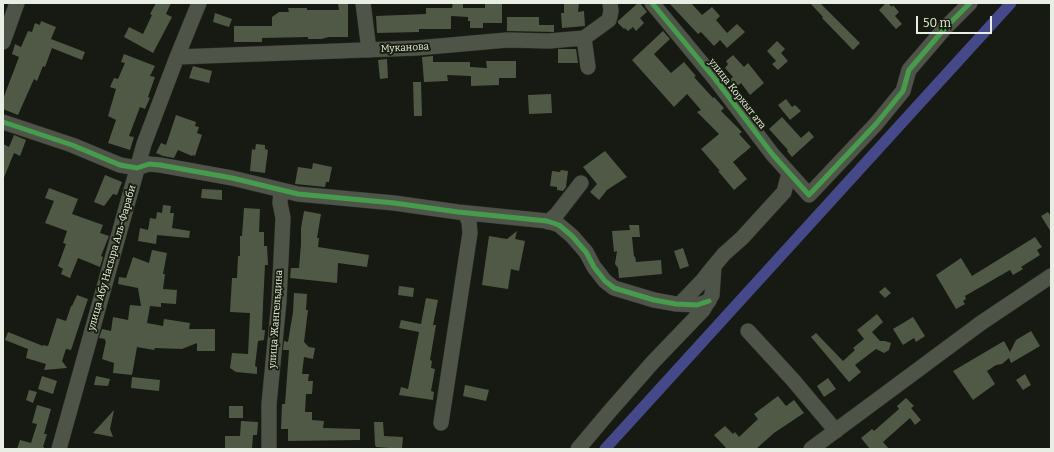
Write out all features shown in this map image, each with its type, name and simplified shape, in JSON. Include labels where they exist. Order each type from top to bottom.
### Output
[{"type":"street","points":[[3,42],[17,3]]},
{"type":"street","name":"улица Абу Насыра Аль-Фараби","points":[[59,449],[144,144],[199,3]]},
{"type":"street","points":[[363,3],[369,50]]},
{"type":"street","points":[[588,67],[584,38],[609,20],[611,11],[610,3]]},
{"type":"street","name":"улица Коркыт ата","points":[[652,3],[715,79],[773,155],[809,195],[876,124],[902,91],[909,70],[945,28],[970,3]]},
{"type":"street","name":"Муканова","points":[[177,57],[417,48],[507,40],[549,41],[584,38]]},
{"type":"street","points":[[3,122],[120,164],[137,168],[149,164],[160,165],[232,178],[298,194],[394,203],[465,213],[548,222],[559,225],[572,236],[586,252],[594,267],[605,281],[614,288],[654,300],[680,304],[697,305],[709,301]]},
{"type":"street","points":[[680,304],[724,254],[742,238],[784,192],[790,173]]},
{"type":"street","points":[[548,222],[557,214],[581,183]]},
{"type":"street","name":"улица Жангельдина","points":[[269,449],[269,404],[279,301],[283,218],[280,203],[281,190]]},
{"type":"street","points":[[441,423],[470,233],[469,222],[465,213]]},
{"type":"street","points":[[578,449],[653,362],[703,310],[712,295],[714,266]]},
{"type":"street","points":[[811,449],[981,323],[1051,276]]},
{"type":"street","points":[[748,331],[836,430]]},
{"type":"building","points":[[156,3],[171,3],[166,14],[172,17],[153,53],[124,37],[129,27],[143,34],[152,15],[150,14]]},
{"type":"building","points":[[338,3],[348,3],[348,37],[329,37],[321,39],[308,39],[308,37],[262,38],[262,42],[234,42],[234,26],[272,26],[272,17],[279,12],[289,12],[288,8],[307,8],[307,10],[339,10]]},
{"type":"building","points":[[453,3],[463,3],[463,8],[485,8],[485,3],[502,3],[502,23],[483,23],[483,28],[470,28],[470,21],[468,21],[468,17],[451,16],[451,29],[419,29],[419,32],[377,33],[376,16],[426,14],[426,8],[452,8]]},
{"type":"building","points":[[564,3],[579,3],[578,12],[584,11],[585,26],[562,28],[561,13],[564,13]]},
{"type":"building","points":[[638,3],[640,3],[647,12],[640,18],[644,23],[636,31],[633,27],[628,31],[618,23],[618,21]]},
{"type":"building","points":[[669,3],[691,3],[702,15],[712,7],[720,16],[716,20],[727,33],[737,24],[745,32],[727,48],[720,40],[714,46],[701,32],[698,34]]},
{"type":"building","points":[[810,3],[820,3],[860,43],[853,50],[822,18],[823,17]]},
{"type":"building","points":[[886,3],[892,7],[893,5],[899,12],[895,16],[902,24],[896,29],[879,10]]},
{"type":"building","points":[[215,13],[232,19],[229,27],[213,22]]},
{"type":"building","points":[[507,17],[539,17],[539,25],[554,25],[554,32],[507,31]]},
{"type":"building","points":[[41,21],[56,27],[51,39],[85,52],[82,60],[52,48],[45,67],[43,66],[37,81],[34,79],[18,115],[3,109],[3,99],[19,57],[12,54],[15,44],[21,47],[28,31],[32,32],[35,23],[40,25]]},
{"type":"building","points":[[663,31],[670,39],[654,54],[671,73],[684,62],[696,76],[694,77],[724,108],[721,111],[742,132],[739,134],[751,147],[733,162],[747,179],[734,190],[701,149],[719,134],[697,112],[701,110],[687,94],[674,107],[632,60]]},
{"type":"building","points":[[777,41],[785,49],[781,53],[788,61],[778,70],[772,64],[776,61],[767,51]]},
{"type":"building","points":[[558,49],[576,49],[578,63],[558,63]]},
{"type":"building","points":[[124,54],[155,66],[150,76],[155,77],[148,97],[150,98],[145,109],[140,107],[129,136],[134,137],[130,150],[108,143],[116,120],[108,116],[116,89],[110,87],[114,78],[118,79],[125,63],[121,62]]},
{"type":"building","points":[[733,55],[744,67],[748,63],[764,83],[750,95],[741,83],[735,88],[729,80],[733,77],[725,68],[728,64],[726,61]]},
{"type":"building","points":[[433,56],[433,62],[470,62],[470,67],[487,68],[486,61],[516,61],[516,78],[499,78],[499,85],[471,86],[471,76],[447,75],[448,81],[424,82],[422,57]]},
{"type":"building","points":[[387,59],[388,78],[380,79],[378,60]]},
{"type":"building","points":[[193,66],[212,71],[209,83],[189,78]]},
{"type":"building","points":[[413,82],[421,82],[422,116],[414,116]]},
{"type":"building","points":[[551,94],[552,113],[529,114],[528,95]]},
{"type":"building","points":[[786,99],[792,107],[795,105],[801,111],[790,120],[778,105]]},
{"type":"building","points":[[176,115],[196,122],[195,126],[199,127],[197,133],[202,135],[195,156],[178,150],[174,158],[156,153],[161,143],[166,145]]},
{"type":"building","points":[[782,117],[801,138],[809,131],[814,137],[792,157],[787,151],[788,150],[769,129]]},
{"type":"building","points":[[14,135],[26,140],[20,156],[14,153],[3,180],[3,144],[9,147]]},
{"type":"building","points":[[256,144],[265,145],[265,149],[268,150],[265,173],[250,171],[252,149],[255,150]]},
{"type":"building","points":[[605,151],[627,177],[607,190],[599,200],[590,192],[597,184],[583,167]]},
{"type":"building","points":[[313,163],[332,167],[329,182],[326,182],[325,187],[295,184],[298,167],[312,169]]},
{"type":"building","points":[[561,170],[568,171],[566,187],[563,191],[557,190],[557,187],[550,186],[552,171],[560,172]]},
{"type":"building","points":[[105,175],[122,182],[117,195],[113,194],[104,206],[94,202]]},
{"type":"building","points":[[49,188],[78,199],[72,214],[103,225],[100,233],[109,236],[101,256],[103,257],[100,267],[78,258],[70,278],[61,274],[63,269],[58,266],[66,244],[63,243],[67,231],[45,223],[54,201],[45,198]]},
{"type":"building","points":[[202,189],[222,190],[222,200],[201,198]]},
{"type":"building","points":[[163,205],[171,206],[170,213],[174,213],[172,228],[190,231],[189,238],[157,235],[156,244],[138,241],[140,228],[148,230],[150,218],[156,219],[157,212],[162,213]]},
{"type":"building","points":[[244,208],[260,209],[259,232],[264,232],[264,246],[267,246],[268,265],[265,265],[262,330],[265,330],[264,340],[258,341],[255,366],[257,367],[257,374],[236,372],[230,368],[232,353],[248,354],[250,313],[230,312],[232,278],[237,278]]},
{"type":"building","points":[[304,211],[321,214],[317,238],[319,238],[318,247],[369,255],[367,267],[338,263],[337,283],[290,278],[291,268],[299,268],[301,228]]},
{"type":"building","points":[[1048,212],[1051,216],[1051,232],[1041,216]]},
{"type":"building","points":[[629,225],[639,225],[640,237],[632,237],[636,262],[661,260],[662,274],[619,278],[618,268],[615,264],[617,251],[614,252],[612,231],[630,230]]},
{"type":"building","points":[[517,231],[515,239],[525,241],[519,271],[511,269],[508,289],[482,285],[489,236],[507,239]]},
{"type":"building","points":[[1035,237],[1042,247],[1037,250],[1040,255],[1021,267],[1023,269],[1013,275],[1010,270],[965,296],[966,299],[963,301],[965,304],[956,309],[936,275],[961,258],[972,276]]},
{"type":"building","points":[[683,248],[689,266],[680,269],[674,251]]},
{"type":"building","points":[[152,250],[167,253],[163,274],[165,274],[163,289],[177,290],[176,304],[161,303],[161,307],[150,306],[147,323],[163,326],[164,319],[190,323],[189,329],[215,329],[215,351],[197,351],[197,343],[182,349],[155,348],[154,350],[137,347],[132,375],[113,373],[114,363],[102,359],[106,341],[105,339],[99,338],[102,329],[111,331],[113,317],[128,320],[130,305],[141,306],[138,288],[118,284],[119,277],[126,278],[133,257],[149,263]]},
{"type":"building","points":[[399,286],[414,288],[413,297],[398,295]]},
{"type":"building","points":[[885,287],[891,293],[885,298],[879,292]]},
{"type":"building","points":[[294,293],[307,294],[306,310],[308,310],[304,342],[309,347],[315,348],[313,359],[304,357],[302,374],[309,374],[308,381],[313,381],[312,394],[306,394],[305,412],[312,412],[312,420],[324,421],[323,428],[360,429],[360,440],[288,441],[288,429],[281,429],[282,404],[285,404],[289,350],[283,349],[284,341],[288,342],[293,312]]},
{"type":"building","points":[[77,295],[88,299],[71,350],[66,349],[62,361],[67,368],[44,370],[46,364],[26,358],[28,349],[5,340],[8,332],[43,346],[48,346],[57,318],[66,321],[71,306]]},
{"type":"building","points":[[426,298],[438,300],[433,325],[436,325],[430,360],[432,361],[431,368],[435,369],[431,391],[434,392],[433,400],[399,395],[401,387],[408,389],[419,332],[399,328],[401,320],[421,324]]},
{"type":"building","points":[[877,314],[883,322],[872,332],[880,341],[891,343],[889,350],[884,353],[876,349],[855,365],[861,372],[849,382],[811,337],[816,333],[843,361],[855,350],[853,348],[864,339],[857,330]]},
{"type":"building","points":[[913,317],[925,336],[916,342],[914,338],[903,345],[893,329]]},
{"type":"building","points":[[1031,331],[1040,346],[1011,363],[1009,358],[1002,364],[996,365],[987,371],[995,384],[973,400],[953,371],[1004,341],[1010,352],[1016,340]]},
{"type":"building","points":[[1025,374],[1031,385],[1023,390],[1016,380]]},
{"type":"building","points":[[42,376],[57,381],[53,394],[38,389]]},
{"type":"building","points":[[96,376],[110,379],[108,386],[94,385]]},
{"type":"building","points":[[132,377],[160,380],[159,391],[131,388]]},
{"type":"building","points":[[828,378],[836,389],[824,397],[817,386]]},
{"type":"building","points":[[465,385],[489,390],[486,401],[463,396]]},
{"type":"building","points":[[29,390],[37,392],[33,403],[26,400]]},
{"type":"building","points":[[778,396],[786,406],[794,400],[804,413],[774,433],[756,449],[727,449],[714,435],[725,426],[733,434],[735,432],[739,437],[758,419],[754,414]]},
{"type":"building","points":[[906,398],[914,406],[911,408],[921,420],[915,425],[910,418],[883,442],[889,449],[870,449],[861,438],[872,429],[874,431],[899,409],[897,406]]},
{"type":"building","points":[[37,405],[51,409],[44,434],[47,434],[43,447],[44,449],[17,449],[20,440],[31,443],[37,424],[32,423]]},
{"type":"building","points":[[229,406],[243,406],[243,418],[229,418]]},
{"type":"building","points":[[114,410],[110,429],[113,437],[93,433]]},
{"type":"building","points":[[241,421],[258,422],[257,435],[253,435],[252,449],[225,449],[225,436],[240,436]]},
{"type":"building","points":[[374,422],[383,422],[384,436],[403,437],[402,449],[376,447]]},
{"type":"waterway","points":[[605,449],[1011,3]]},
{"type":"cycle path","points":[[652,3],[715,79],[773,155],[809,195],[876,124],[903,91],[909,70],[945,28],[970,3]]},
{"type":"cycle path","points":[[3,122],[72,145],[120,165],[137,168],[149,164],[160,165],[232,178],[298,194],[394,203],[458,212],[547,221],[559,225],[572,236],[586,252],[594,267],[605,281],[614,288],[654,300],[676,304],[697,305],[709,301]]}]
